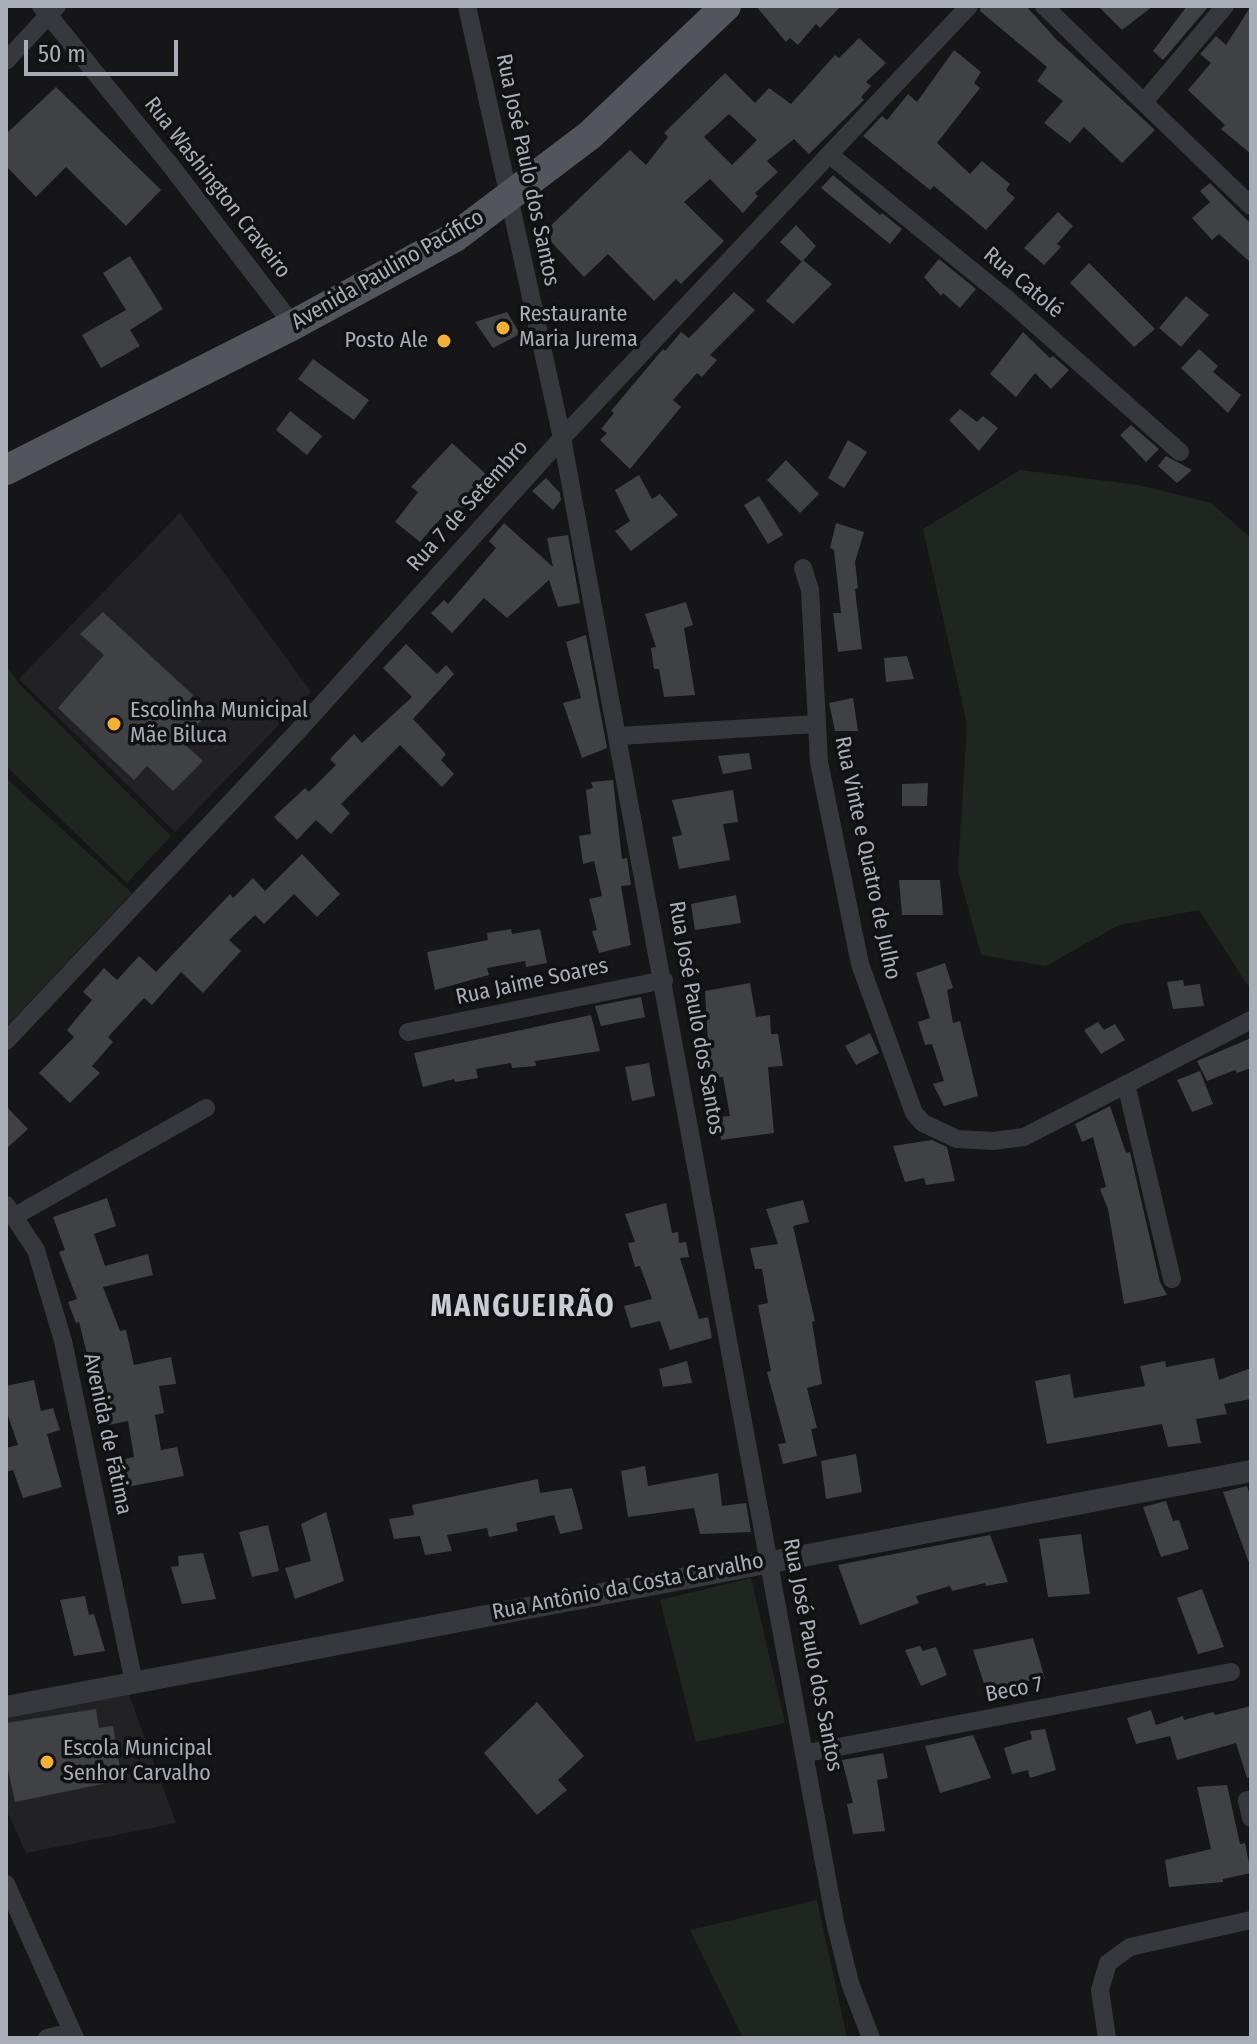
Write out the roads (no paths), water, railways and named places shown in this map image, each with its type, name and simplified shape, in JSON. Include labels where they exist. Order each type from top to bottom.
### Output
[{"type":"main road","name":"Avenida Paulino Pacífico","points":[[6,470],[293,325],[455,237],[590,135],[726,6]]},
{"type":"street","name":"Rua José Paulo dos Santos","points":[[467,6],[562,438],[807,1753],[835,1922],[850,1983],[871,2038]]},
{"type":"street","name":"Rua 7 de Setembro","points":[[6,1041],[297,732],[562,438],[969,6]]},
{"type":"street","points":[[1044,6],[1251,206]]},
{"type":"street","points":[[1144,102],[1225,6]]},
{"type":"street","points":[[6,61],[49,9]]},
{"type":"street","name":"Rua Washington Craveiro","points":[[49,9],[293,325]]},
{"type":"street","name":"Rua Catolé","points":[[830,155],[1007,299],[1180,452]]},
{"type":"street","name":"Rua Vinte e Quatro de Julho","points":[[803,568],[810,590],[819,762],[860,964],[914,1113],[923,1123],[957,1139],[993,1141],[1024,1137],[1251,1020]]},
{"type":"street","points":[[619,736],[816,724]]},
{"type":"street","name":"Rua Jaime Soares","points":[[408,1032],[664,980]]},
{"type":"street","points":[[1126,1084],[1172,1279]]},
{"type":"street","points":[[11,1211],[206,1108]]},
{"type":"street","name":"Avenida de Fátima","points":[[11,1211],[36,1250],[63,1341],[134,1683]]},
{"type":"street","name":"Rua Antônio da Costa Carvalho","points":[[6,1707],[1251,1471]]},
{"type":"street","name":"Beco 7","points":[[807,1753],[1231,1672]]},
{"type":"street","points":[[6,1884],[73,2035],[47,2038]]},
{"type":"street","points":[[1107,2038],[1100,1990],[1108,1963],[1130,1947],[1251,1920]]},
{"type":"place","name":"Restaurante Maria Jurema","points":[[503,328]]},
{"type":"place","name":"Posto Ale","points":[[444,341]]},
{"type":"place","name":"Escolinha Municipal Mãe Biluca","points":[[114,724]]},
{"type":"place","name":"Escola Municipal Senhor Carvalho","points":[[47,1762]]},
{"type":"district","name":"MANGUEIRÃO","points":[[523,1308]]}]
